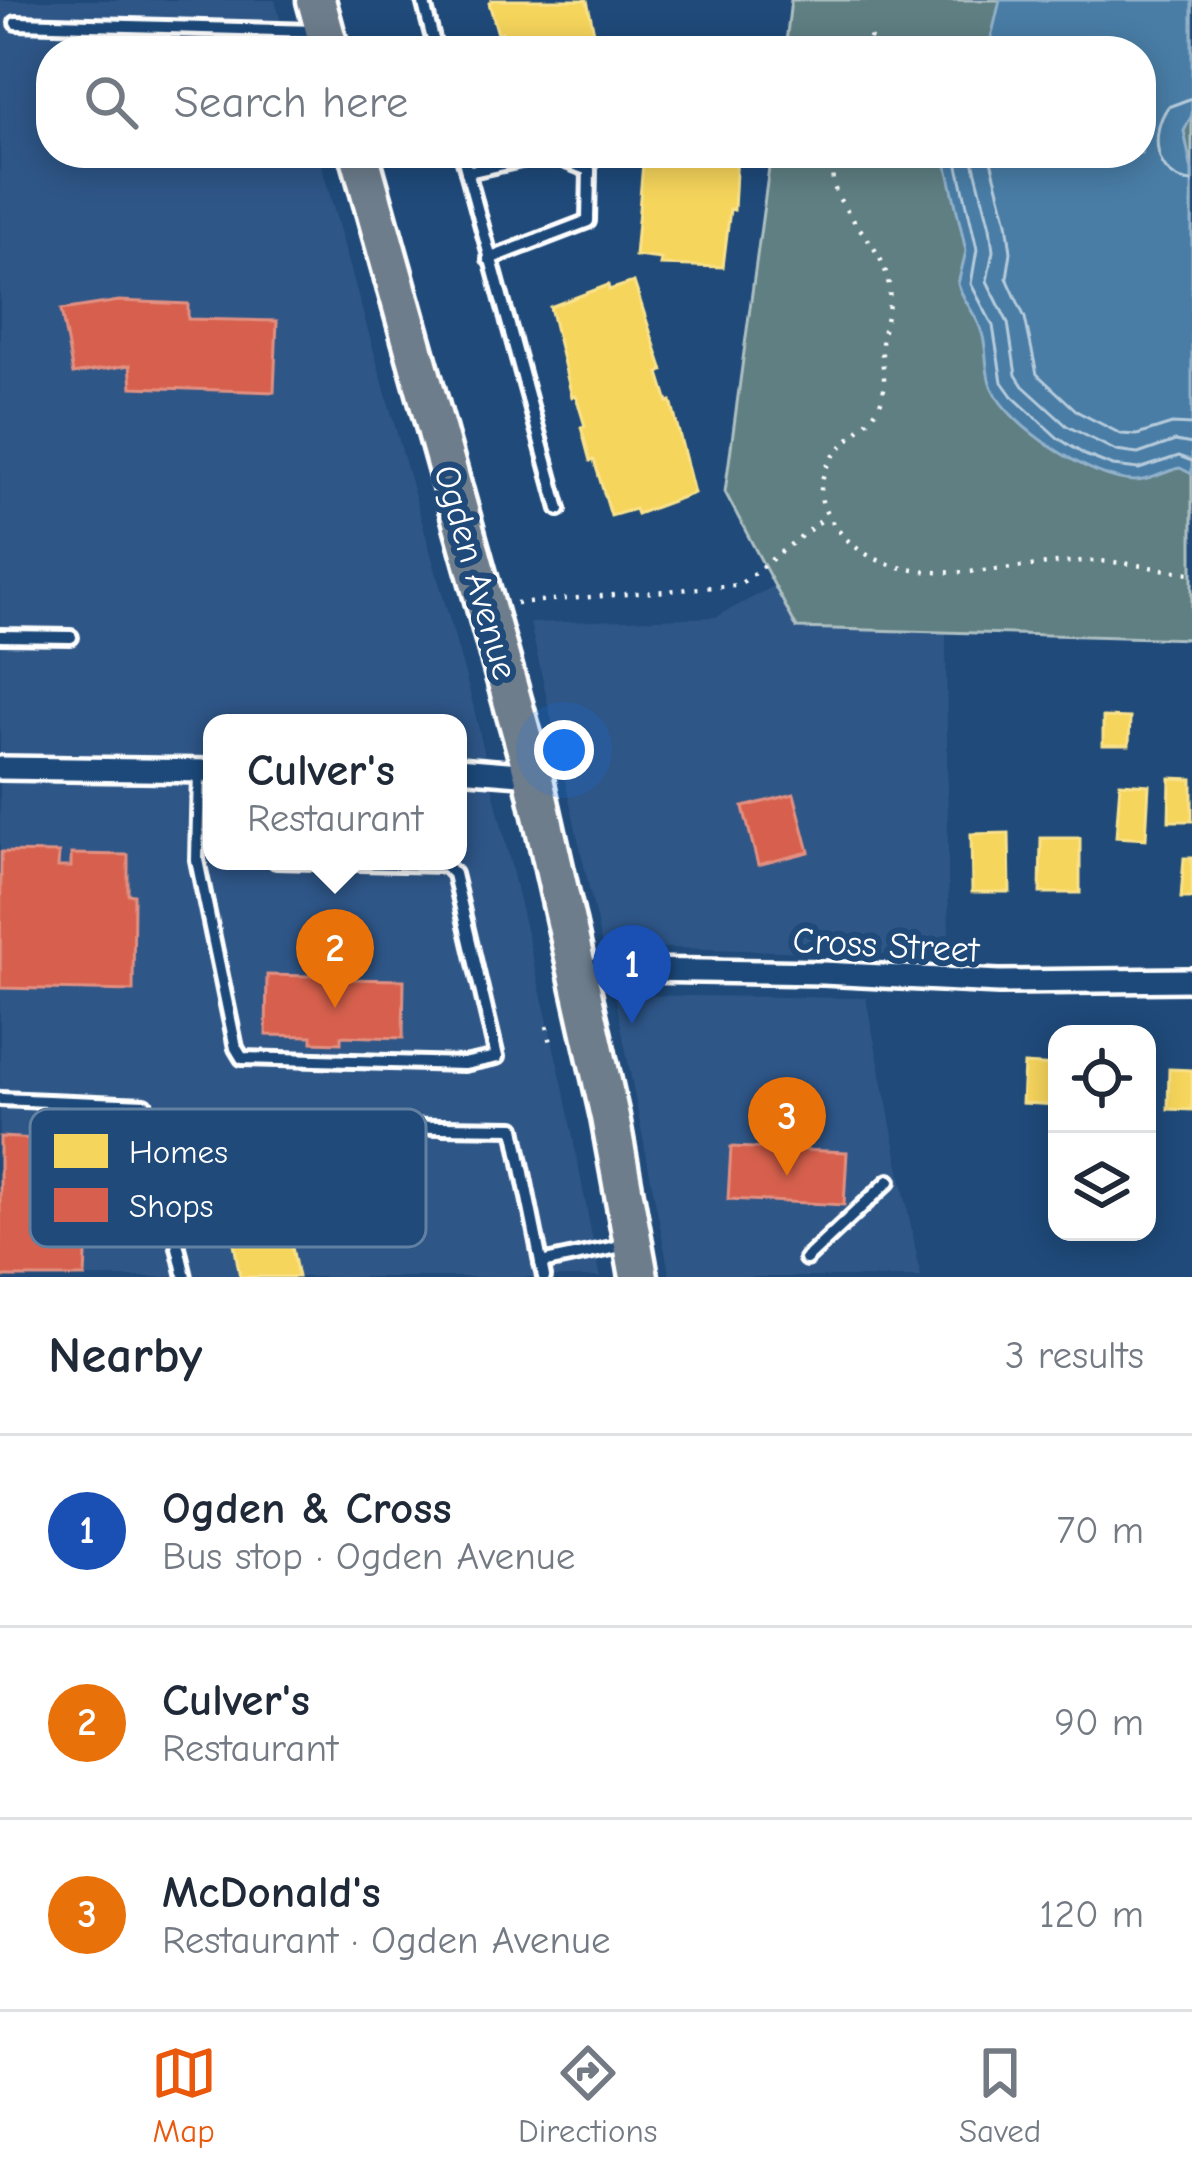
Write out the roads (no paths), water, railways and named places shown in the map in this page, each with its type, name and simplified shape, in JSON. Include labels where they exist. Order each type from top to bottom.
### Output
[{"type":"main road","name":"Ogden Avenue","points":[[363,168],[533,775],[578,969],[636,1260]]},
{"type":"street","points":[[0,768],[203,771]]},
{"type":"street","points":[[467,770],[533,775]]},
{"type":"street","name":"Cross Street","points":[[578,969],[999,982],[1192,980]]},
{"type":"lane","points":[[422,0],[432,36]]},
{"type":"lane","points":[[16,22],[323,28]]},
{"type":"lane","points":[[465,168],[559,509]]},
{"type":"lane","points":[[466,172],[484,168]]},
{"type":"lane","points":[[489,259],[588,221],[589,170],[584,168]]},
{"type":"lane","points":[[0,636],[70,637]]},
{"type":"lane","points":[[203,801],[197,860],[236,1048],[242,1058],[464,1064],[497,1057],[450,870]]},
{"type":"lane","points":[[197,860],[203,860]]},
{"type":"lane","points":[[0,1099],[146,1109]]},
{"type":"lane","points":[[426,1127],[514,1128],[544,1277]]},
{"type":"lane","points":[[806,1258],[889,1181]]},
{"type":"lane","points":[[177,1247],[184,1277]]},
{"type":"lane","points":[[541,1263],[636,1260]]},
{"type":"water","points":[[1000,0],[1192,0],[1192,115],[1184,131],[1192,171],[1192,474],[1180,468],[1135,481],[1097,472],[1033,434],[1001,403],[988,375],[982,333],[958,284],[966,251],[947,168],[1156,168],[1156,36],[992,36]]},
{"type":"place","name":"Culver's","points":[[335,1008]]},
{"type":"place","name":"Ogden & Cross","points":[[632,1024]]},
{"type":"place","name":"McDonald's","points":[[787,1176]]}]
